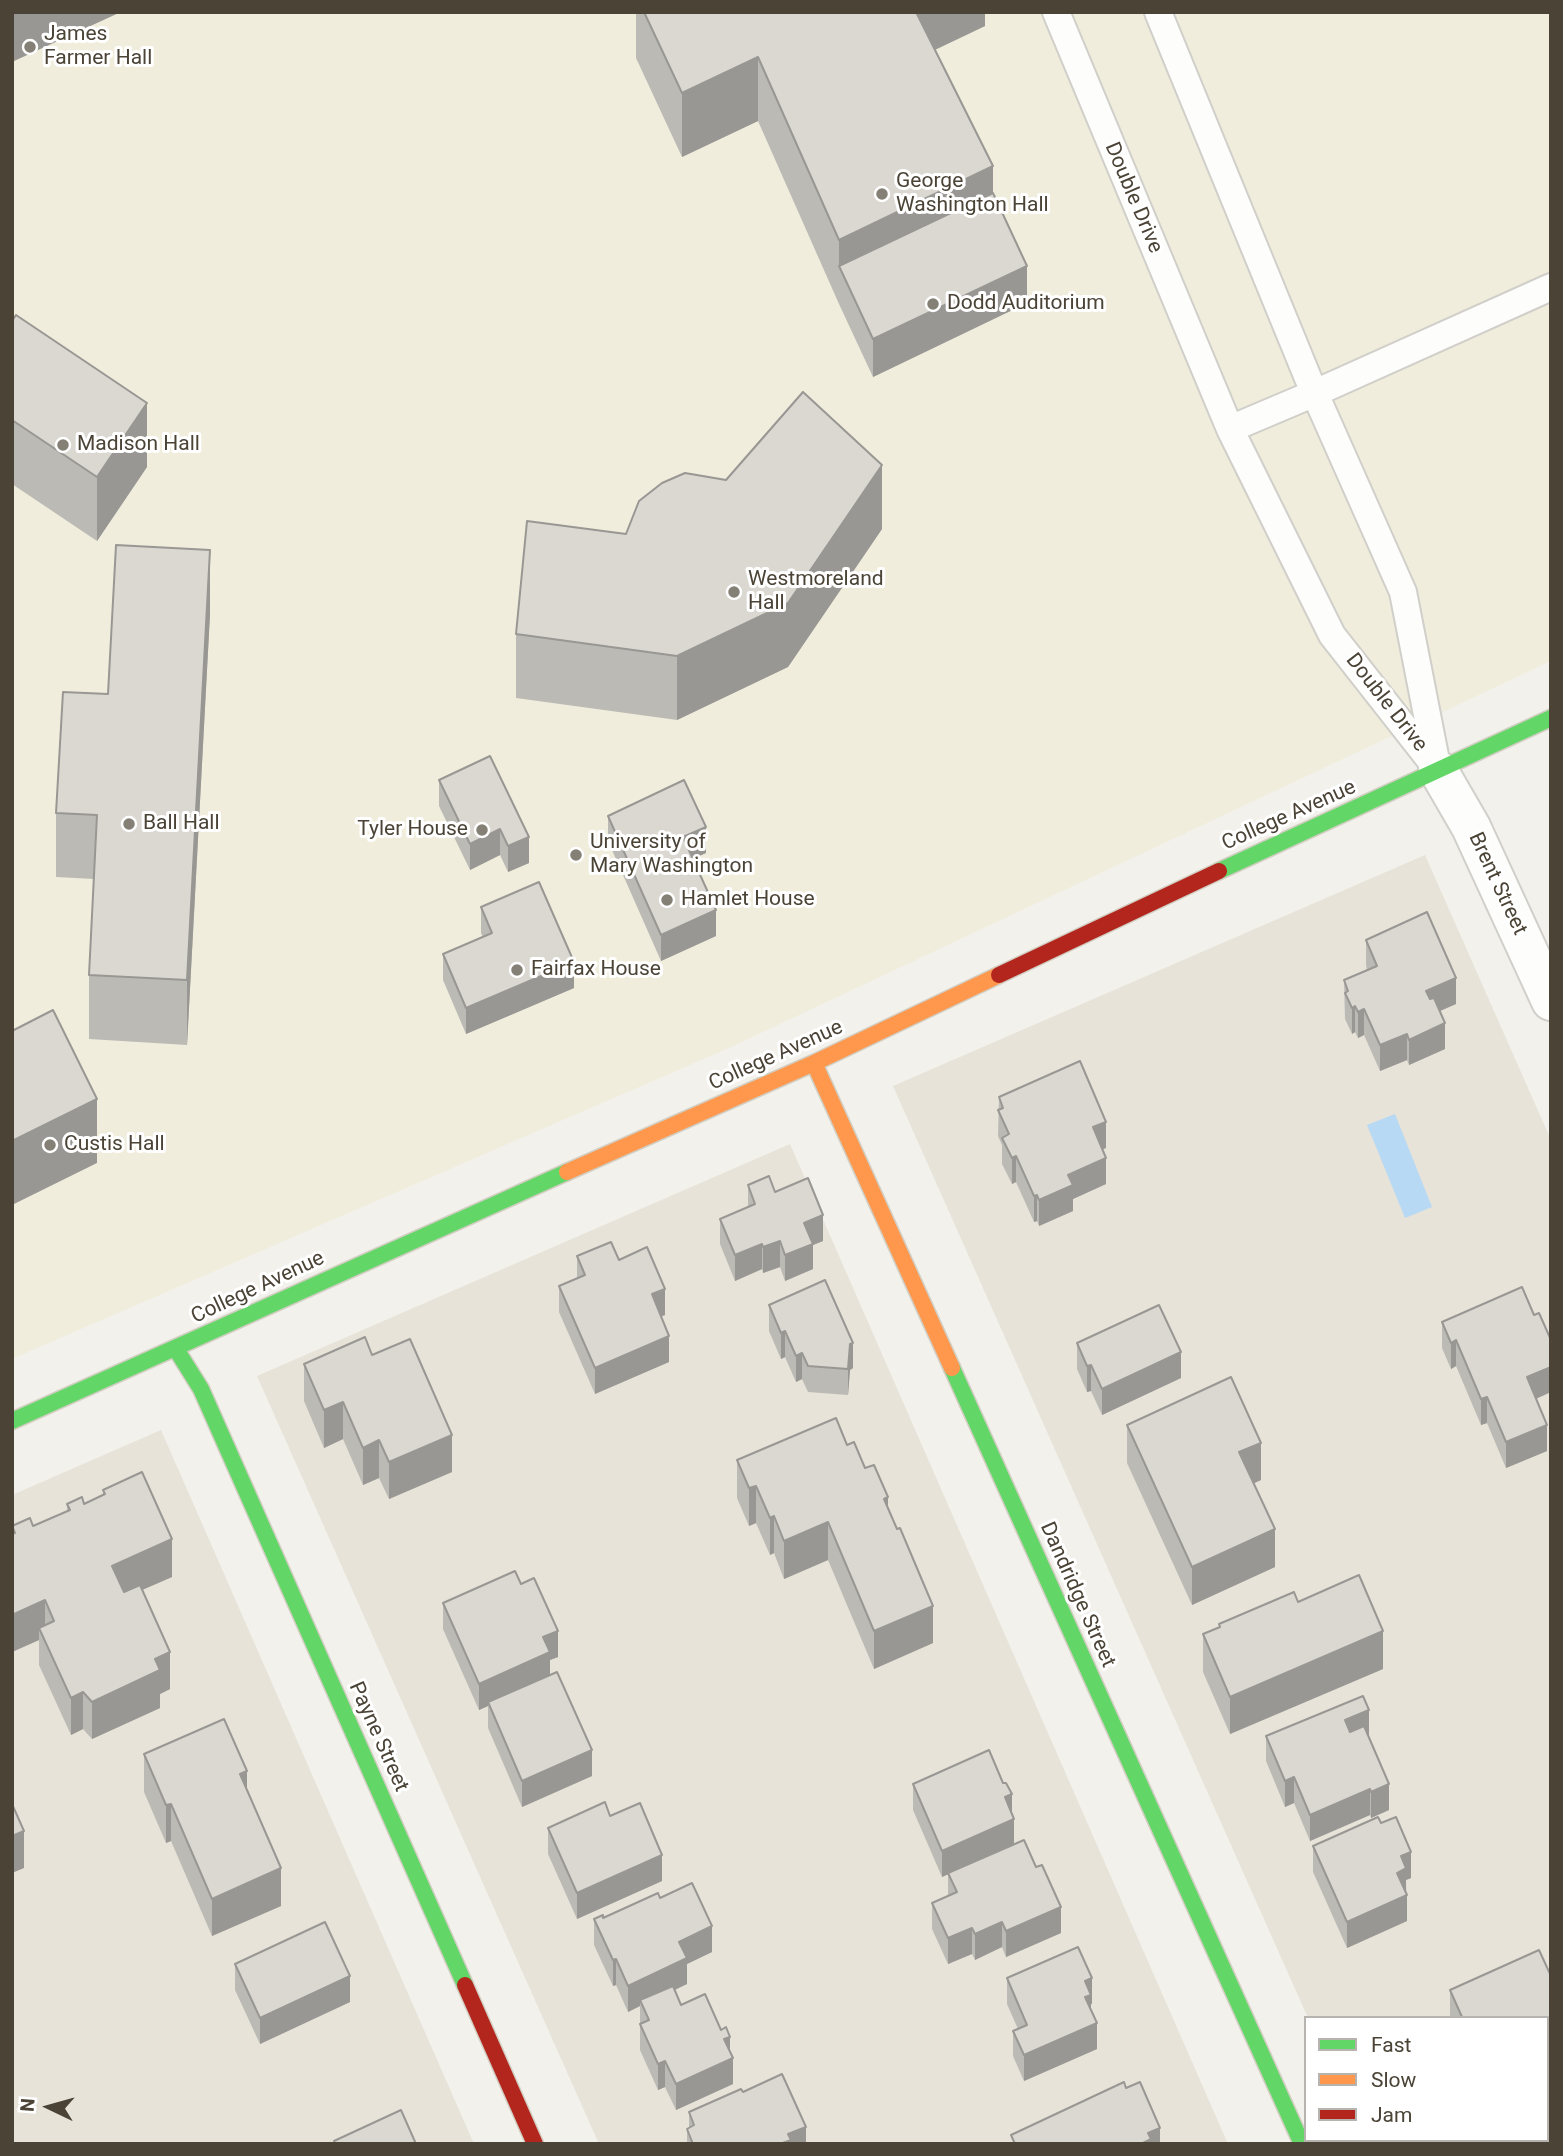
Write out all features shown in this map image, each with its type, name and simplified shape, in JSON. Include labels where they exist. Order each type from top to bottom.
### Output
[{"type":"street","name":"College Avenue","points":[[12,1421],[814,1063],[1305,830],[1551,718]]},
{"type":"street","name":"Brent Street","points":[[1438,769],[1471,827],[1551,1001]]},
{"type":"street","name":"Dandridge Street","points":[[814,1063],[1302,2144]]},
{"type":"street","name":"Payne Street","points":[[176,1349],[201,1389],[535,2144]]},
{"type":"lane","name":"Double Drive","points":[[1056,12],[1230,429],[1332,635],[1438,769]]},
{"type":"lane","name":"Double Drive","points":[[1158,12],[1315,393],[1403,593],[1438,769]]},
{"type":"lane","points":[[1230,429],[1551,287]]},
{"type":"shaded area","name":"University of Mary Washington","points":[[12,12],[1551,12],[1551,661],[729,1048],[12,1359]]},
{"type":"shaded area","points":[[1425,855],[1551,1140],[1551,2144],[1365,2144],[1364,2142],[1549,2142],[1549,2016],[1307,2016],[893,1086]]},
{"type":"shaded area","points":[[790,1144],[1228,2144],[599,2144],[257,1376]]},
{"type":"shaded area","points":[[161,1430],[474,2144],[12,2144],[12,1495]]},
{"type":"water","points":[[1395,1114],[1432,1207],[1405,1218],[1367,1125]]},
{"type":"building","name":"George Washington Hall","points":[[644,12],[916,12],[993,166],[839,240],[758,57],[682,93]]},
{"type":"building","points":[[993,193],[1027,266],[873,339],[839,266]]},
{"type":"building","points":[[16,315],[147,403],[97,477],[12,420],[12,321]]},
{"type":"building","points":[[803,392],[882,465],[788,603],[677,656],[516,634],[527,521],[626,534],[639,501],[662,483],[685,473],[726,480]]},
{"type":"building","name":"Ball Hall","points":[[116,545],[210,550],[187,980],[89,975],[97,815],[56,813],[63,692],[108,694]]},
{"type":"building","points":[[490,756],[529,837],[508,846],[500,829],[470,844],[439,780]]},
{"type":"building","name":"Hamlet House","points":[[684,780],[706,827],[683,837],[716,910],[661,935],[608,816]]},
{"type":"building","name":"Fairfax House","points":[[539,882],[574,962],[466,1008],[443,954],[492,933],[481,907]]},
{"type":"building","points":[[1427,912],[1456,978],[1426,991],[1430,999],[1434,998],[1445,1023],[1409,1040],[1407,1034],[1380,1045],[1364,1009],[1358,1012],[1355,1006],[1352,1008],[1345,993],[1348,991],[1344,980],[1377,966],[1366,940]]},
{"type":"building","points":[[53,1010],[97,1099],[12,1141],[12,1031]]},
{"type":"building","points":[[1080,1061],[1106,1122],[1093,1127],[1106,1158],[1068,1175],[1073,1185],[1039,1200],[1037,1195],[1034,1196],[1016,1156],[1012,1158],[1002,1138],[1009,1134],[998,1110],[1003,1108],[999,1097]]},
{"type":"building","points":[[769,1176],[775,1192],[808,1178],[823,1215],[804,1223],[813,1244],[785,1255],[780,1241],[763,1247],[762,1244],[735,1255],[720,1219],[755,1204],[748,1185]]},
{"type":"building","points":[[611,1242],[619,1260],[647,1247],[665,1289],[652,1294],[669,1336],[595,1368],[559,1286],[585,1275],[577,1256]]},
{"type":"building","points":[[825,1280],[853,1343],[850,1344],[848,1369],[808,1366],[802,1353],[796,1356],[785,1331],[781,1333],[769,1305]]},
{"type":"building","points":[[1522,1287],[1534,1315],[1539,1313],[1551,1340],[1551,1367],[1527,1377],[1547,1425],[1506,1442],[1487,1397],[1481,1399],[1456,1340],[1451,1343],[1442,1322]]},
{"type":"building","points":[[1159,1305],[1181,1352],[1102,1389],[1091,1365],[1087,1366],[1077,1343]]},
{"type":"building","points":[[365,1337],[372,1355],[410,1339],[452,1435],[389,1462],[379,1440],[363,1448],[343,1402],[324,1410],[304,1364]]},
{"type":"building","points":[[1231,1377],[1261,1443],[1239,1452],[1275,1529],[1192,1567],[1127,1425]]},
{"type":"building","points":[[836,1418],[847,1445],[854,1442],[865,1468],[874,1465],[888,1497],[884,1499],[897,1529],[900,1528],[933,1606],[874,1631],[828,1522],[784,1541],[774,1516],[770,1518],[756,1486],[749,1488],[737,1460]]},
{"type":"building","points":[[142,1472],[172,1539],[112,1566],[124,1592],[140,1585],[170,1652],[155,1659],[160,1670],[92,1702],[83,1692],[71,1698],[39,1628],[54,1621],[45,1600],[12,1615],[12,1534],[15,1533],[12,1526],[30,1518],[33,1526],[70,1510],[67,1504],[82,1497],[84,1504],[105,1494],[103,1490]]},
{"type":"building","points":[[515,1571],[521,1584],[534,1578],[558,1631],[543,1637],[550,1652],[479,1684],[443,1603]]},
{"type":"building","points":[[1359,1575],[1383,1631],[1230,1697],[1203,1634],[1220,1627],[1219,1624],[1294,1592],[1298,1602]]},
{"type":"building","points":[[557,1672],[592,1750],[522,1781],[488,1702]]},
{"type":"building","points":[[1363,1696],[1369,1710],[1345,1720],[1350,1732],[1364,1726],[1389,1784],[1371,1792],[1370,1789],[1310,1815],[1294,1777],[1285,1781],[1266,1736]]},
{"type":"building","points":[[224,1719],[247,1771],[240,1774],[281,1868],[212,1899],[171,1804],[166,1805],[144,1754]]},
{"type":"building","points":[[989,1750],[1003,1783],[1006,1783],[1012,1794],[1005,1797],[1014,1819],[942,1851],[913,1784]]},
{"type":"building","points":[[605,1802],[610,1816],[640,1803],[662,1855],[577,1893],[548,1828]]},
{"type":"building","points":[[12,1804],[24,1831],[12,1836]]},
{"type":"building","points":[[1378,1817],[1381,1823],[1396,1817],[1411,1852],[1401,1856],[1406,1868],[1397,1873],[1407,1895],[1347,1922],[1313,1846]]},
{"type":"building","points":[[1024,1840],[1036,1867],[1042,1865],[1061,1907],[1006,1931],[1002,1922],[975,1934],[972,1928],[948,1938],[932,1903],[957,1892],[948,1873]]},
{"type":"building","points":[[692,1883],[712,1926],[679,1942],[687,1958],[628,1986],[594,1919],[603,1915],[603,1918],[658,1893],[660,1898]]},
{"type":"building","points":[[325,1922],[350,1976],[260,2018],[235,1964]]},
{"type":"building","points":[[1078,1947],[1092,1978],[1085,1981],[1091,1995],[1085,1997],[1097,2023],[1024,2055],[1013,2031],[1027,2025],[1007,1978]]},
{"type":"building","points":[[1539,1950],[1551,1976],[1551,2078],[1549,2079],[1549,2016],[1462,2016],[1450,1990]]},
{"type":"building","points":[[673,1986],[681,2005],[705,1994],[721,2030],[726,2027],[730,2037],[724,2039],[733,2058],[676,2084],[665,2061],[658,2064],[640,2024],[649,2020],[640,2000]]},
{"type":"building","points":[[782,2074],[806,2127],[788,2134],[791,2140],[780,2144],[693,2144],[687,2129],[694,2125],[689,2112]]},
{"type":"building","points":[[1124,2082],[1126,2088],[1140,2082],[1160,2128],[1148,2133],[1151,2139],[1141,2144],[1015,2144],[1011,2135]]},
{"type":"building","points":[[401,2110],[416,2144],[335,2144],[334,2141]]},
{"type":"traffic: fast","points":[[1219,871],[1551,718]]},
{"type":"traffic: fast","points":[[12,1421],[567,1172]]},
{"type":"traffic: fast","points":[[176,1349],[201,1389],[465,1985]]},
{"type":"traffic: fast","points":[[952,1368],[1302,2144]]},
{"type":"traffic: slow","points":[[567,1172],[814,1063],[999,975]]},
{"type":"traffic: slow","points":[[814,1063],[952,1368]]},
{"type":"traffic: jam","points":[[999,975],[1219,871]]},
{"type":"traffic: jam","points":[[465,1985],[535,2144]]},
{"type":"place","name":"James Farmer Hall","points":[[30,47]]},
{"type":"place","name":"George Washington Hall","points":[[882,194]]},
{"type":"place","name":"Dodd Auditorium","points":[[933,304]]},
{"type":"place","name":"Madison Hall","points":[[63,445]]},
{"type":"place","name":"Westmoreland Hall","points":[[734,592]]},
{"type":"place","name":"Ball Hall","points":[[129,824]]},
{"type":"place","name":"Tyler House","points":[[482,830]]},
{"type":"place","name":"University of Mary Washington","points":[[576,855]]},
{"type":"place","name":"Hamlet House","points":[[667,900]]},
{"type":"place","name":"Fairfax House","points":[[517,970]]},
{"type":"place","name":"Custis Hall","points":[[50,1145]]}]
